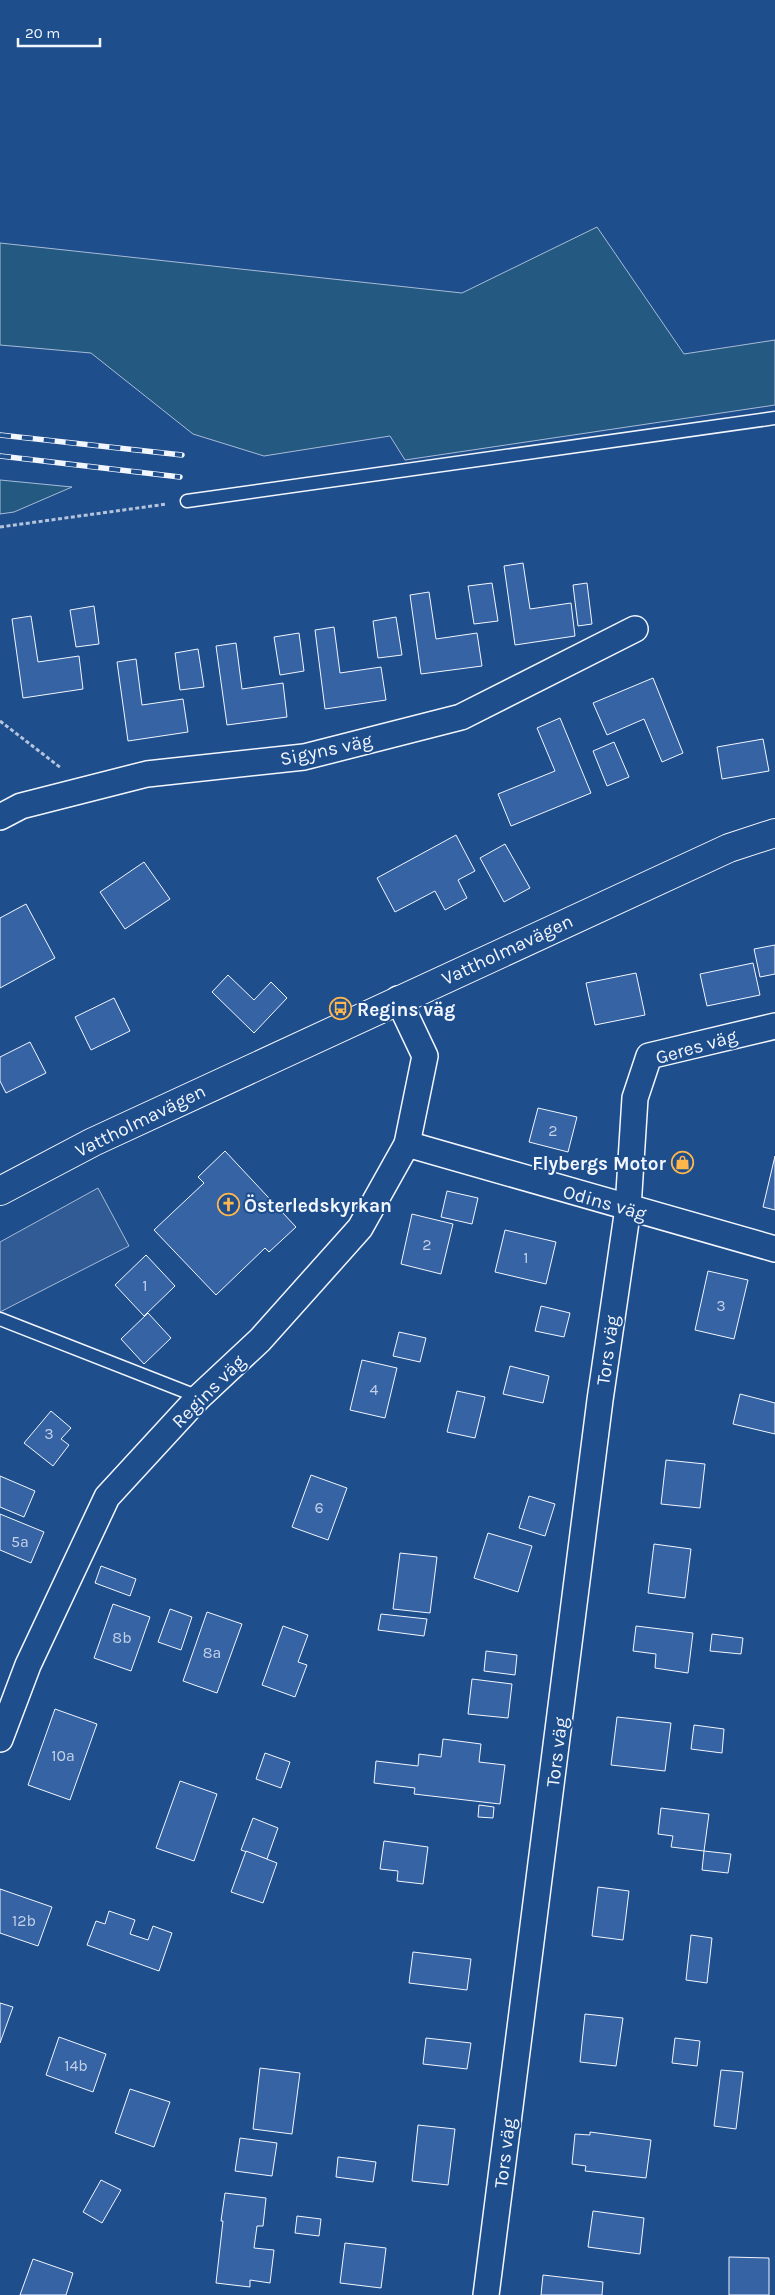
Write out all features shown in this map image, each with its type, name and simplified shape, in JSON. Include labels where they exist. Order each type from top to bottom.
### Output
[{"type":"main road","name":"Vattholmavägen","points":[[0,1191],[93,1142],[398,1000],[729,848],[775,833]]},
{"type":"street","name":"Sigyns väg","points":[[0,817],[21,806],[147,774],[304,757],[462,718],[635,628]]},
{"type":"street","name":"Regins väg","points":[[0,1739],[28,1666],[107,1497],[198,1396],[260,1340],[360,1228],[408,1144],[425,1056],[398,1000]]},
{"type":"street","name":"Geres väg","points":[[628,1208],[635,1098],[649,1056],[775,1026]]},
{"type":"street","name":"Odins väg","points":[[408,1144],[775,1249]]},
{"type":"street","name":"Tors väg","points":[[486,2295],[600,1400],[628,1208]]},
{"type":"lane","points":[[188,501],[775,418]]},
{"type":"lane","points":[[0,1319],[198,1396]]},
{"type":"path","points":[[0,527],[188,501]]},
{"type":"path","points":[[0,721],[88,789]]},
{"type":"shaded area","points":[[597,227],[684,354],[775,340],[775,405],[405,460],[390,436],[264,456],[193,434],[91,353],[0,345],[0,243],[462,293]]},
{"type":"shaded area","points":[[0,480],[72,487],[14,512],[0,514]]},
{"type":"shaded area","points":[[98,1188],[129,1246],[0,1312],[0,1242]]},
{"type":"building","points":[[523,563],[530,609],[571,603],[575,636],[515,645],[504,566]]},
{"type":"building","points":[[492,583],[498,621],[474,624],[468,586]]},
{"type":"building","points":[[587,583],[592,624],[578,626],[573,585]]},
{"type":"building","points":[[429,592],[436,639],[477,633],[482,666],[421,674],[410,595]]},
{"type":"building","points":[[94,606],[99,644],[76,647],[70,610]]},
{"type":"building","points":[[31,616],[38,662],[79,656],[83,689],[23,698],[12,619]]},
{"type":"building","points":[[396,617],[402,655],[378,658],[373,621]]},
{"type":"building","points":[[334,627],[340,673],[381,667],[386,700],[325,709],[315,630]]},
{"type":"building","points":[[299,633],[304,671],[280,675],[274,637]]},
{"type":"building","points":[[236,643],[242,689],[283,683],[287,717],[227,725],[216,646]]},
{"type":"building","points":[[198,649],[204,687],[180,690],[175,653]]},
{"type":"building","points":[[136,659],[142,705],[183,699],[188,732],[128,741],[117,662]]},
{"type":"building","points":[[653,678],[683,753],[662,762],[644,719],[607,735],[593,703]]},
{"type":"building","points":[[560,718],[591,793],[511,826],[498,794],[555,771],[537,728]]},
{"type":"building","points":[[763,739],[769,771],[722,779],[717,747]]},
{"type":"building","points":[[614,742],[629,777],[607,786],[593,751]]},
{"type":"building","points":[[456,835],[475,871],[458,880],[467,898],[445,910],[435,891],[395,912],[377,878]]},
{"type":"building","points":[[505,844],[530,888],[504,902],[480,858]]},
{"type":"building","points":[[144,862],[170,899],[125,929],[100,892]]},
{"type":"building","points":[[26,904],[55,958],[0,988],[0,918]]},
{"type":"building","points":[[775,945],[775,974],[760,977],[754,949]]},
{"type":"building","points":[[753,963],[760,995],[707,1006],[700,974]]},
{"type":"building","points":[[636,973],[645,1015],[595,1025],[586,983]]},
{"type":"building","points":[[228,975],[254,1000],[271,982],[287,998],[254,1033],[212,992]]},
{"type":"building","points":[[114,998],[130,1031],[91,1050],[75,1017]]},
{"type":"building","points":[[30,1042],[46,1073],[6,1093],[0,1081],[0,1057]]},
{"type":"building","points":[[538,1108],[577,1117],[568,1152],[529,1142]]},
{"type":"building","name":"Österledskyrkan","points":[[225,1151],[296,1227],[269,1252],[265,1248],[216,1295],[154,1230],[204,1183],[198,1177]]},
{"type":"building","points":[[775,1156],[775,1210],[763,1207]]},
{"type":"building","points":[[447,1191],[478,1198],[472,1224],[441,1217]]},
{"type":"building","points":[[412,1214],[453,1224],[441,1274],[401,1264]]},
{"type":"building","points":[[505,1230],[556,1242],[546,1284],[495,1272]]},
{"type":"building","points":[[146,1255],[175,1286],[144,1316],[115,1285]]},
{"type":"building","points":[[708,1271],[748,1280],[734,1339],[695,1330]]},
{"type":"building","points":[[541,1306],[570,1313],[564,1337],[535,1331]]},
{"type":"building","points":[[148,1313],[171,1338],[144,1364],[121,1339]]},
{"type":"building","points":[[399,1332],[426,1338],[420,1362],[393,1356]]},
{"type":"building","points":[[362,1360],[397,1368],[385,1418],[350,1410]]},
{"type":"building","points":[[510,1366],[549,1376],[543,1403],[503,1394]]},
{"type":"building","points":[[457,1391],[485,1397],[475,1438],[447,1432]]},
{"type":"building","points":[[740,1394],[775,1403],[775,1434],[733,1424]]},
{"type":"building","points":[[51,1411],[71,1428],[61,1439],[69,1445],[53,1466],[24,1443]]},
{"type":"building","points":[[666,1460],[705,1464],[700,1508],[661,1504]]},
{"type":"building","points":[[311,1475],[347,1488],[328,1540],[292,1527]]},
{"type":"building","points":[[0,1476],[35,1491],[24,1517],[0,1507]]},
{"type":"building","points":[[529,1496],[555,1504],[545,1536],[519,1528]]},
{"type":"building","points":[[0,1514],[44,1532],[31,1563],[0,1550]]},
{"type":"building","points":[[488,1533],[532,1546],[518,1592],[474,1578]]},
{"type":"building","points":[[654,1544],[691,1549],[685,1598],[648,1593]]},
{"type":"building","points":[[400,1553],[437,1557],[430,1613],[393,1609]]},
{"type":"building","points":[[101,1566],[136,1579],[130,1596],[95,1583]]},
{"type":"building","points":[[113,1604],[150,1617],[131,1671],[94,1658]]},
{"type":"building","points":[[170,1609],[192,1617],[181,1650],[158,1642]]},
{"type":"building","points":[[207,1612],[242,1624],[217,1693],[183,1681]]},
{"type":"building","points":[[381,1614],[427,1619],[424,1636],[378,1630]]},
{"type":"building","points":[[283,1626],[308,1635],[298,1662],[307,1665],[295,1697],[262,1685]]},
{"type":"building","points":[[636,1626],[693,1633],[688,1673],[655,1668],[656,1654],[633,1651]]},
{"type":"building","points":[[712,1634],[743,1638],[741,1654],[710,1651]]},
{"type":"building","points":[[486,1651],[517,1655],[515,1675],[484,1671]]},
{"type":"building","points":[[472,1679],[512,1684],[508,1718],[468,1714]]},
{"type":"building","points":[[55,1709],[97,1724],[70,1800],[28,1785]]},
{"type":"building","points":[[617,1717],[671,1723],[665,1771],[611,1765]]},
{"type":"building","points":[[694,1725],[724,1729],[722,1753],[691,1749]]},
{"type":"building","points":[[443,1739],[481,1744],[479,1762],[505,1765],[500,1804],[414,1794],[415,1788],[374,1783],[376,1761],[418,1766],[419,1754],[441,1757]]},
{"type":"building","points":[[265,1753],[290,1762],[281,1788],[256,1779]]},
{"type":"building","points":[[180,1781],[217,1794],[194,1861],[156,1848]]},
{"type":"building","points":[[479,1805],[494,1807],[493,1818],[478,1817]]},
{"type":"building","points":[[661,1808],[709,1814],[704,1851],[671,1847],[673,1836],[658,1834]]},
{"type":"building","points":[[253,1818],[278,1828],[267,1859],[241,1850]]},
{"type":"building","points":[[384,1841],[428,1847],[423,1884],[397,1881],[398,1871],[380,1869]]},
{"type":"building","points":[[246,1851],[277,1863],[263,1903],[231,1892]]},
{"type":"building","points":[[704,1851],[731,1854],[728,1873],[702,1870]]},
{"type":"building","points":[[598,1887],[629,1891],[623,1940],[592,1936]]},
{"type":"building","points":[[0,1889],[52,1907],[38,1946],[0,1933]]},
{"type":"building","points":[[109,1911],[135,1920],[130,1934],[148,1940],[153,1926],[172,1933],[159,1971],[87,1945],[96,1921],[105,1924]]},
{"type":"building","points":[[691,1935],[712,1938],[707,1983],[686,1980]]},
{"type":"building","points":[[413,1952],[471,1959],[467,1990],[409,1983]]},
{"type":"building","points":[[0,2003],[13,2007],[0,2043]]},
{"type":"building","points":[[585,2014],[623,2018],[616,2066],[580,2062]]},
{"type":"building","points":[[59,2037],[106,2054],[93,2092],[46,2075]]},
{"type":"building","points":[[426,2038],[471,2043],[467,2069],[423,2064]]},
{"type":"building","points":[[675,2038],[700,2041],[697,2066],[672,2063]]},
{"type":"building","points":[[260,2068],[300,2073],[292,2134],[253,2129]]},
{"type":"building","points":[[721,2070],[743,2072],[736,2129],[714,2126]]},
{"type":"building","points":[[130,2089],[170,2102],[154,2147],[115,2133]]},
{"type":"building","points":[[418,2125],[455,2129],[448,2185],[412,2181]]},
{"type":"building","points":[[590,2132],[651,2140],[646,2178],[585,2171],[586,2166],[572,2164],[575,2134],[590,2135]]},
{"type":"building","points":[[240,2138],[277,2143],[272,2176],[235,2171]]},
{"type":"building","points":[[338,2157],[376,2162],[373,2182],[336,2177]]},
{"type":"building","points":[[101,2180],[121,2190],[102,2223],[83,2212]]},
{"type":"building","points":[[225,2193],[266,2198],[263,2226],[257,2226],[254,2248],[274,2250],[270,2283],[250,2280],[250,2287],[216,2283]]},
{"type":"building","points":[[593,2211],[644,2218],[640,2254],[588,2247]]},
{"type":"building","points":[[297,2216],[321,2219],[319,2236],[295,2233]]},
{"type":"building","points":[[345,2243],[386,2248],[381,2288],[340,2283]]},
{"type":"building","points":[[729,2257],[769,2258],[769,2295],[729,2295]]},
{"type":"building","points":[[33,2259],[73,2273],[66,2295],[20,2295]]},
{"type":"building","points":[[543,2275],[603,2282],[602,2295],[541,2295]]},
{"type":"railway","points":[[0,435],[182,455]]},
{"type":"railway","points":[[0,456],[180,477]]},
{"type":"place","name":"Regins väg","points":[[341,1009]]},
{"type":"place","name":"Flybergs Motor","points":[[682,1163]]},
{"type":"place","name":"Österledskyrkan","points":[[228,1205]]}]
